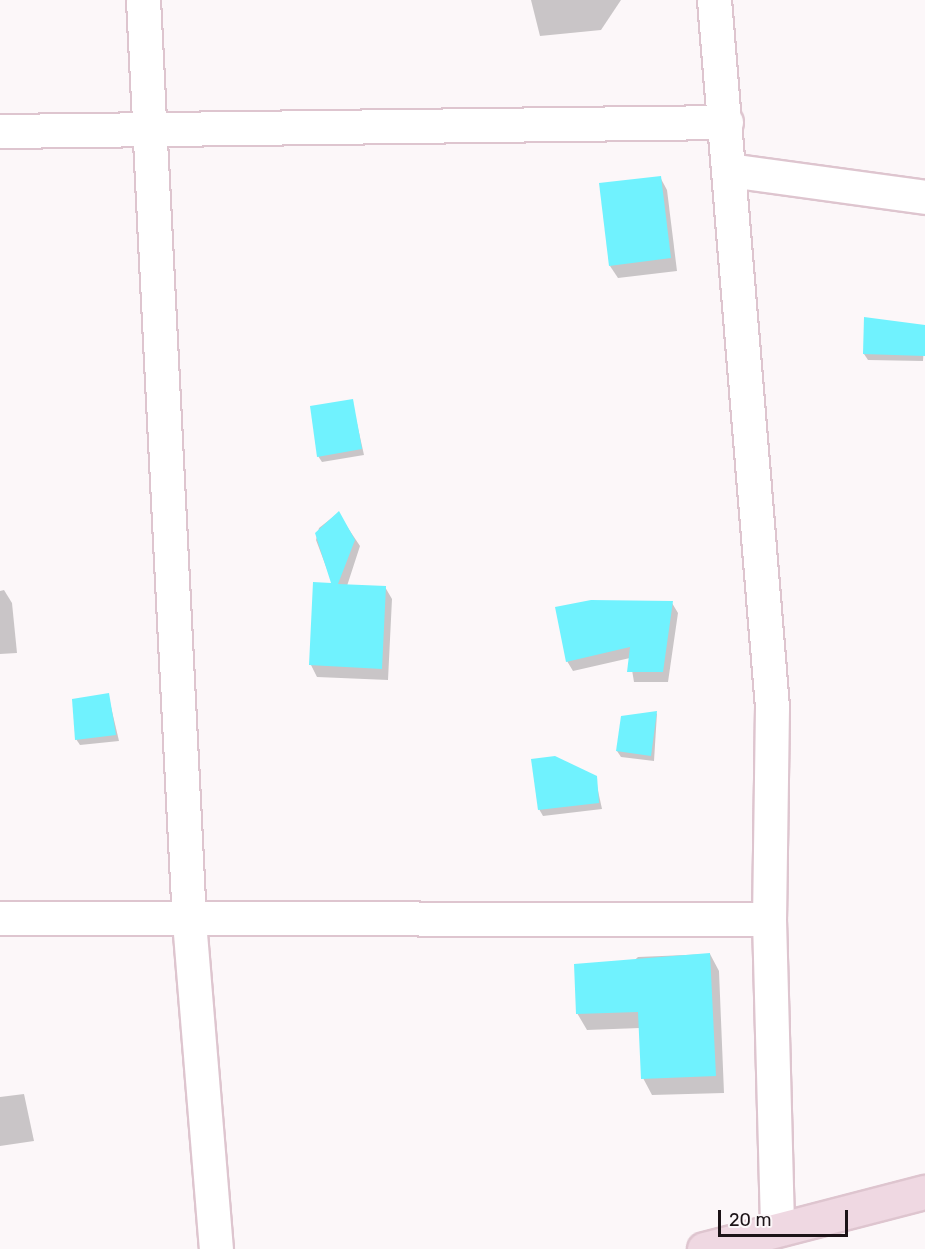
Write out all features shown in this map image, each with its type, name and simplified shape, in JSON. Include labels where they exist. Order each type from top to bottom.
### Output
[{"type":"main road","points":[[704,1249],[925,1192]]},
{"type":"street","points":[[143,0],[189,921],[216,1249]]},
{"type":"street","points":[[714,0],[726,122],[772,707],[769,919],[777,1229]]},
{"type":"street","points":[[0,131],[149,131],[726,122]]},
{"type":"street","points":[[729,170],[925,197]]},
{"type":"street","points":[[0,918],[189,921],[769,919]]},
{"type":"building","points":[[661,176],[671,258],[609,266],[599,183]]},
{"type":"building","points":[[864,317],[925,325],[925,356],[863,354]]},
{"type":"building","points":[[353,399],[362,449],[317,457],[310,406]]},
{"type":"building","points":[[339,511],[355,540],[338,584],[386,586],[382,669],[309,665],[313,582],[331,583],[315,533]]},
{"type":"building","points":[[591,600],[673,601],[663,672],[627,672],[630,647],[566,662],[555,607]]},
{"type":"building","points":[[109,693],[116,735],[75,740],[72,699]]},
{"type":"building","points":[[657,711],[651,756],[616,751],[621,716]]},
{"type":"building","points":[[555,756],[597,776],[599,803],[538,810],[531,759]]},
{"type":"building","points":[[710,953],[716,1076],[641,1079],[638,1012],[576,1014],[574,964]]}]
